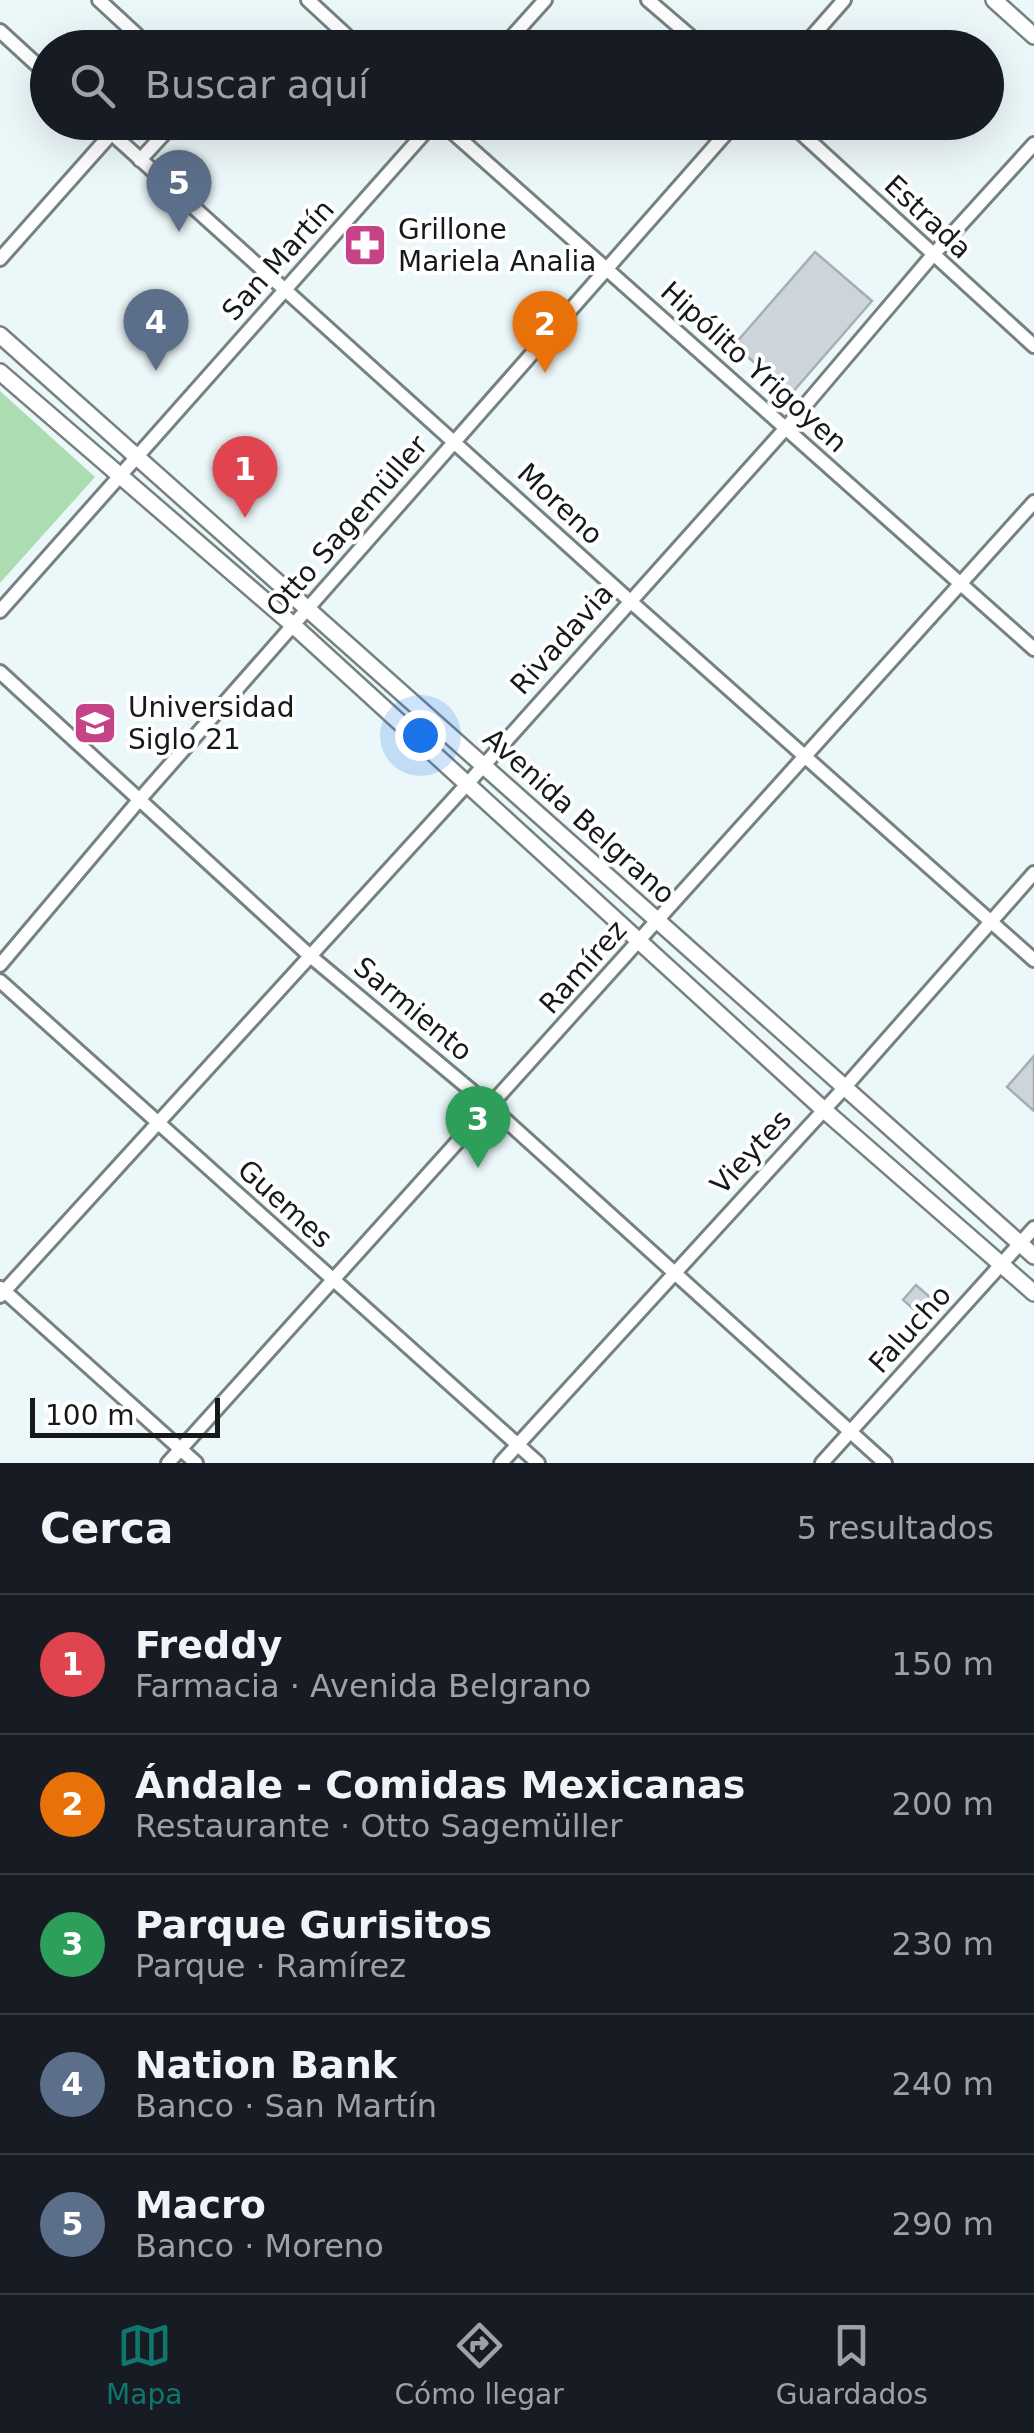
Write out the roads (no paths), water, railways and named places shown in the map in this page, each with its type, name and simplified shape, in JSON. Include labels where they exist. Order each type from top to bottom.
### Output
[{"type":"street","points":[[98,0],[131,30]]},
{"type":"street","points":[[308,0],[340,30]]},
{"type":"street","points":[[518,30],[544,0]]},
{"type":"street","points":[[648,0],[683,30]]},
{"type":"street","points":[[818,30],[844,0]]},
{"type":"street","points":[[994,0],[1034,36]]},
{"type":"street","points":[[0,31],[30,58]]},
{"type":"street","points":[[0,258],[106,140]]},
{"type":"street","name":"Moreno","points":[[118,140],[1034,960]]},
{"type":"street","points":[[140,160],[158,140]]},
{"type":"street","name":"San Martín","points":[[0,611],[422,140]]},
{"type":"street","name":"Hipólito Yrigoyen","points":[[459,140],[1034,649]]},
{"type":"street","name":"Otto Sagemüller","points":[[0,965],[140,799],[720,140]]},
{"type":"street","name":"Estrada","points":[[808,140],[1034,346]]},
{"type":"street","name":"Rivadavia","points":[[1,1291],[469,782],[785,430],[932,256],[1034,144]]},
{"type":"street","name":"Avenida Belgrano","points":[[0,334],[1034,1256]]},
{"type":"street","name":"Avenida Belgrano","points":[[0,372],[293,625],[824,1110],[1034,1293]]},
{"type":"street","name":"Ramírez","points":[[168,1463],[1034,502]]},
{"type":"street","name":"Sarmiento","points":[[0,672],[309,954],[491,1107],[885,1463]]},
{"type":"street","name":"Vieytes","points":[[502,1463],[845,1088],[1034,873]]},
{"type":"street","name":"Guemes","points":[[0,981],[538,1463]]},
{"type":"street","name":"Falucho","points":[[822,1463],[1034,1228]]},
{"type":"street","points":[[1,1291],[196,1463]]},
{"type":"place","name":"Macro","points":[[179,232]]},
{"type":"place","name":"Grillone Mariela Analia","points":[[365,245]]},
{"type":"place","name":"Nation Bank","points":[[156,371]]},
{"type":"place","name":"Ándale - Comidas Mexicanas","points":[[545,373]]},
{"type":"place","name":"Freddy","points":[[245,518]]},
{"type":"place","name":"Universidad Siglo 21","points":[[95,723]]},
{"type":"place","name":"Parque Gurisitos","points":[[478,1168]]}]
